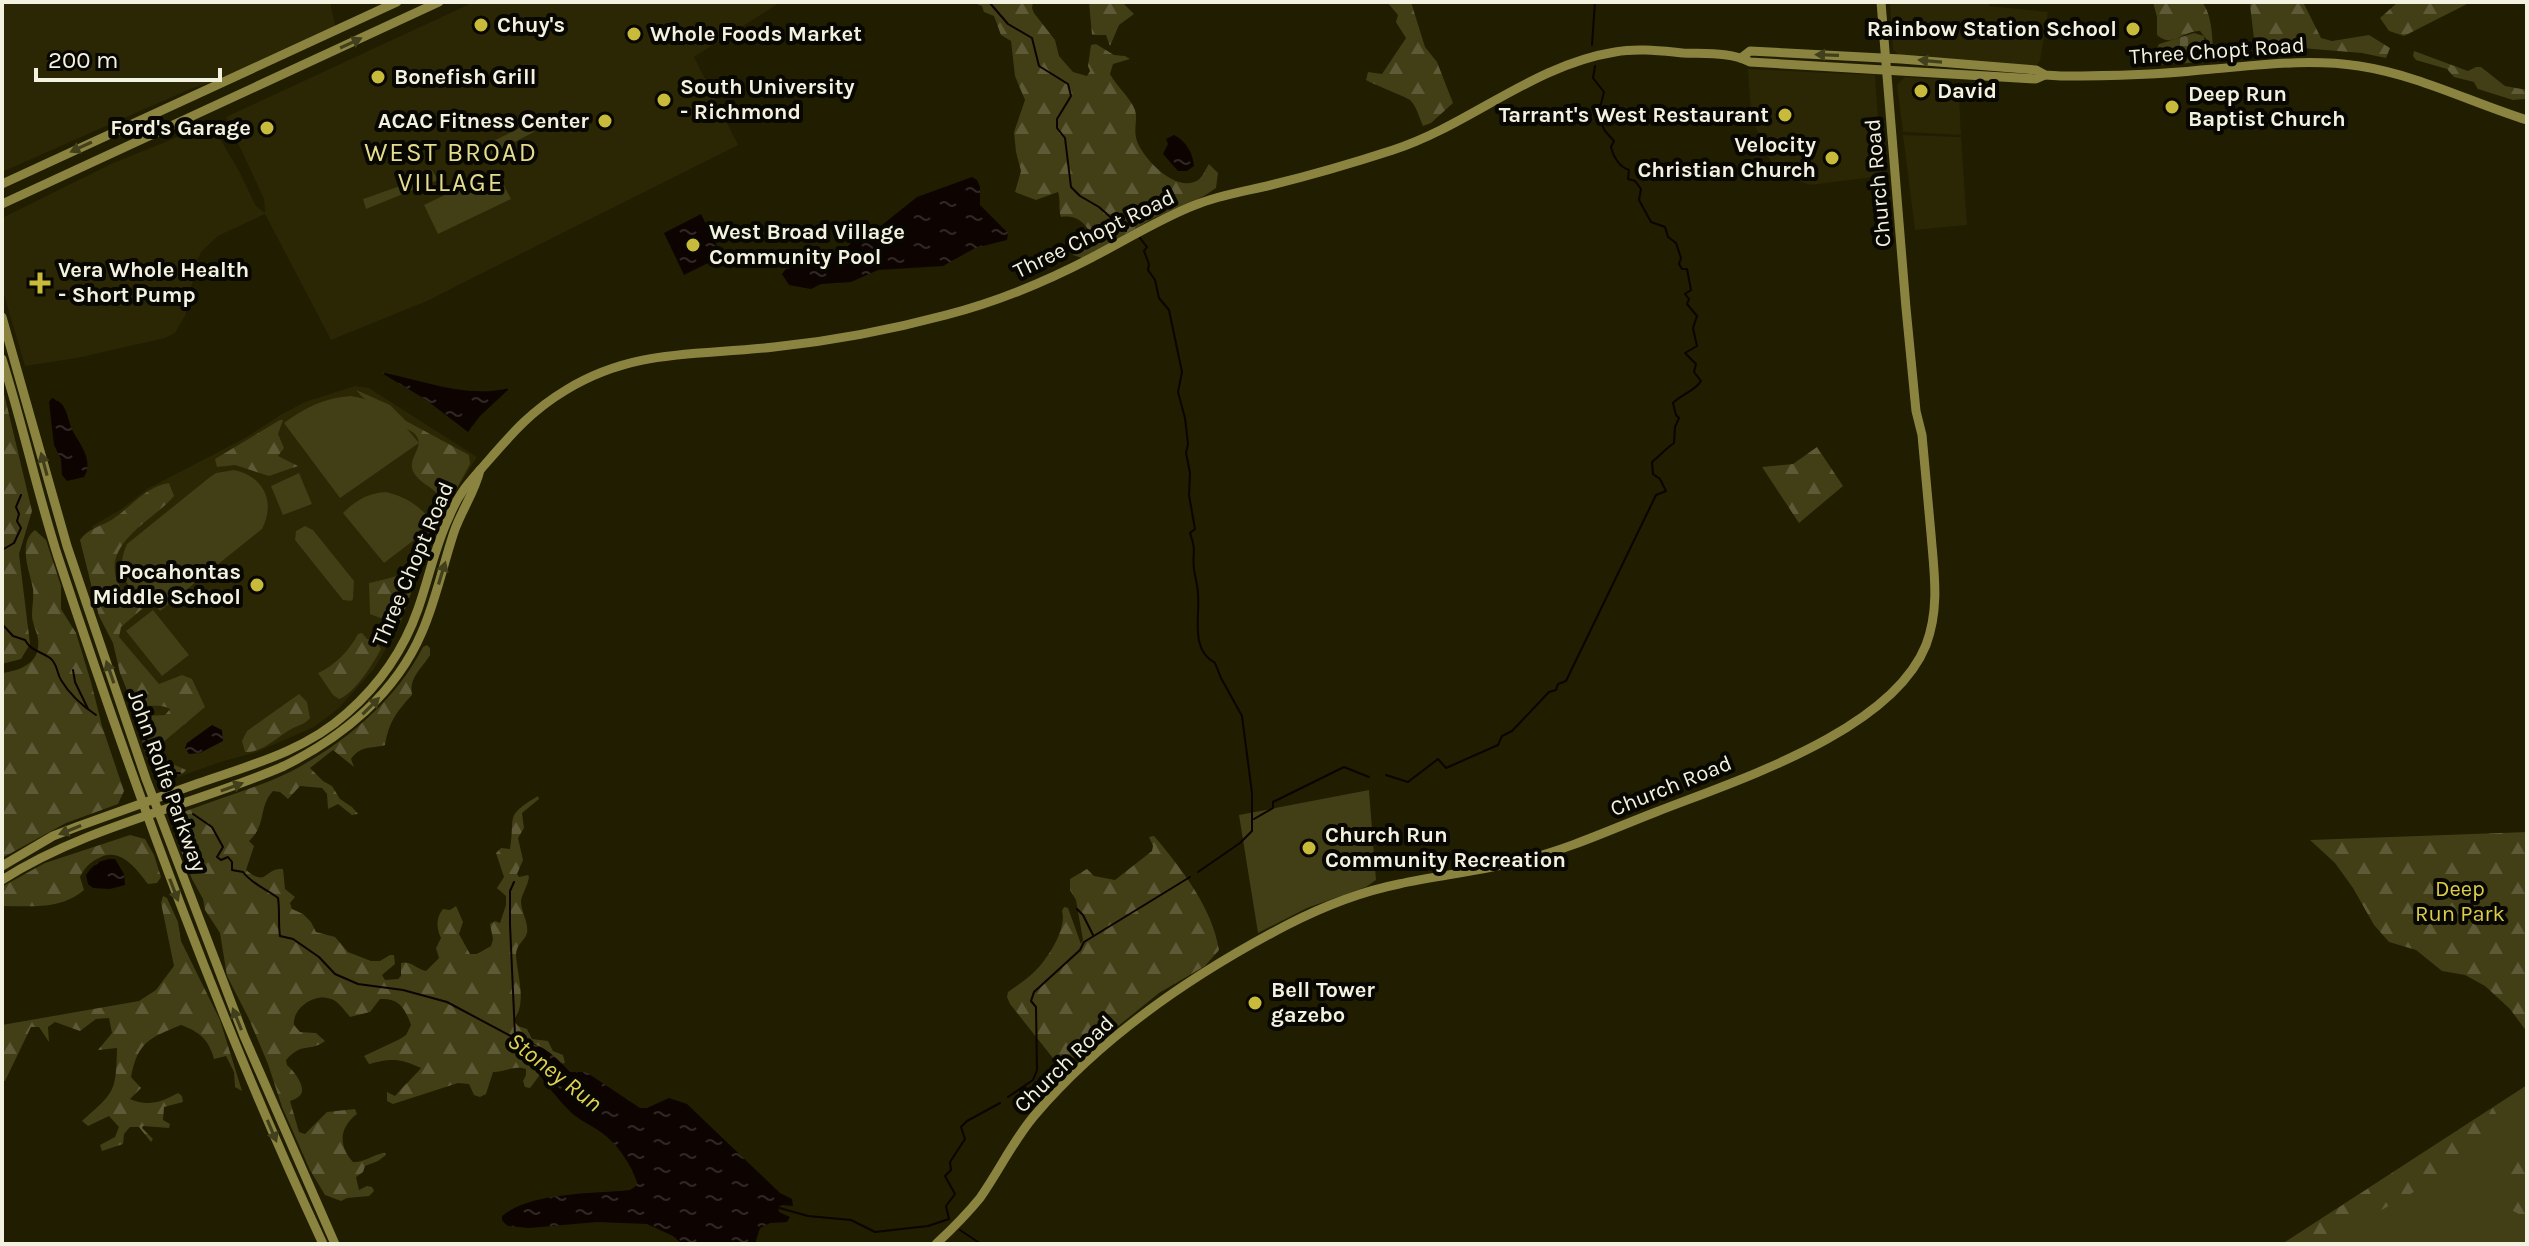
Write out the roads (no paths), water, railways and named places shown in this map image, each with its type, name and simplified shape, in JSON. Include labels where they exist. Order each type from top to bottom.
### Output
[{"type":"main road","points":[[2,184],[397,2]]},
{"type":"main road","points":[[2,204],[439,2]]},
{"type":"main road","name":"Church Road","points":[[936,1244],[979,1199],[1030,1121],[1080,1068],[1164,999],[1239,952],[1311,913],[1347,898],[1554,852],[1776,763],[1815,746],[1849,725],[1888,695],[1911,670],[1930,633],[1936,597],[1922,435],[1916,411],[1881,2]]},
{"type":"main road","name":"Three Chopt Road","points":[[2,866],[53,836],[284,753],[318,735],[359,701],[382,675],[404,641],[418,609],[445,524],[469,480],[509,435],[543,405],[572,386],[617,366],[672,354],[806,343],[909,324],[980,306],[1058,274],[1201,202],[1399,148],[1542,76],[1589,58],[1634,50],[1741,58],[1750,62],[2036,79],[2045,75],[2105,77],[2270,63],[2331,63],[2413,78],[2527,120]]},
{"type":"main road","name":"Three Chopt Road","points":[[1741,58],[1750,51],[1886,58],[2036,70],[2045,75]]},
{"type":"main road","name":"John Rolfe Parkway","points":[[2,317],[67,546],[158,813],[244,1036],[335,1244]]},
{"type":"main road","name":"John Rolfe Parkway","points":[[2,359],[58,557],[147,817],[230,1033],[323,1244]]},
{"type":"main road","name":"Three Chopt Road","points":[[2,880],[79,841],[227,789],[299,759],[329,741],[371,707],[399,673],[421,634],[458,521],[480,470]]},
{"type":"water","points":[[1174,135],[1185,144],[1192,157],[1194,166],[1187,171],[1178,171],[1163,154],[1168,144],[1166,139]]},
{"type":"water","points":[[972,177],[980,187],[980,205],[1008,233],[1007,240],[975,248],[943,266],[878,270],[851,282],[821,284],[811,289],[789,285],[782,274],[786,269],[841,253],[855,239],[882,225],[917,197]]},
{"type":"water","name":"West Broad Village Community Pool","points":[[701,214],[722,256],[684,275],[664,233]]},
{"type":"water","points":[[380,372],[461,390],[510,388],[468,432],[425,399]]},
{"type":"water","points":[[52,398],[62,404],[84,450],[88,466],[84,477],[67,481],[62,475],[61,459],[54,445],[49,402]]},
{"type":"water","points":[[212,725],[222,730],[223,741],[200,753],[189,754],[185,748],[187,743]]},
{"type":"water","points":[[115,859],[124,874],[125,885],[110,889],[93,888],[88,884],[86,875],[91,868],[102,861]]},
{"type":"water","points":[[519,1040],[541,1047],[570,1072],[586,1072],[640,1108],[669,1098],[687,1104],[780,1193],[792,1199],[793,1206],[778,1207],[779,1212],[790,1217],[787,1222],[770,1223],[760,1228],[755,1244],[682,1244],[673,1236],[647,1224],[597,1222],[529,1228],[507,1226],[502,1216],[529,1202],[630,1190],[637,1182],[616,1146],[574,1115],[551,1090]]},
{"type":"waterway","points":[[989,2],[1008,24],[1032,38],[1039,66],[1068,84],[1071,96],[1057,119],[1057,128],[1065,138],[1071,187],[1126,231]]},
{"type":"waterway","points":[[1592,45],[1595,2]]},
{"type":"waterway","points":[[1386,775],[1408,782],[1438,759],[1446,768],[1498,745],[1502,736],[1512,731],[1549,692],[1556,690],[1558,684],[1566,681],[1656,495],[1666,491],[1660,479],[1653,474],[1652,462],[1674,443],[1679,418],[1673,403],[1701,381],[1694,372],[1696,364],[1685,353],[1697,346],[1693,328],[1697,316],[1687,304],[1689,299],[1685,294],[1691,290],[1687,269],[1682,269],[1679,264],[1681,258],[1676,243],[1668,237],[1665,227],[1651,222],[1639,200],[1641,189],[1635,181],[1628,179],[1629,170],[1619,164],[1613,154],[1611,147],[1614,141],[1595,111],[1601,104],[1604,92],[1593,78],[1595,66]]},
{"type":"waterway","points":[[1140,238],[1147,247],[1144,251],[1148,270],[1155,280],[1159,298],[1169,310],[1182,372],[1178,392],[1188,444],[1189,495],[1195,529],[1190,533],[1198,591],[1199,642],[1207,657],[1215,663],[1242,716],[1252,793],[1252,831],[1198,872]]},
{"type":"waterway","name":"Stoney Run","points":[[2,550],[14,543],[21,528],[16,507],[21,495]]},
{"type":"waterway","name":"Stoney Run","points":[[2,624],[13,636],[25,640],[33,649],[53,660],[68,690],[96,715]]},
{"type":"waterway","points":[[73,670],[75,682],[88,709]]},
{"type":"waterway","name":"Stoney Run","points":[[135,719],[140,721],[156,769],[164,774],[180,773]]},
{"type":"waterway","points":[[1254,819],[1273,808],[1273,802],[1344,767],[1369,777]]},
{"type":"waterway","name":"Stoney Run","points":[[193,814],[212,827],[223,847],[217,857],[221,860],[228,857],[232,870],[243,872],[278,898],[280,936],[293,939],[319,957],[335,974],[358,984],[403,990],[447,1002],[520,1041]]},
{"type":"waterway","points":[[1008,1097],[1033,1080],[1037,1070],[1036,1007],[1031,1001],[1034,992],[1080,950],[1084,942],[1190,877]]},
{"type":"waterway","points":[[514,882],[510,891],[510,925],[515,1035]]},
{"type":"waterway","points":[[1077,909],[1093,935]]},
{"type":"waterway","name":"Stoney Run","points":[[776,1207],[808,1216],[851,1220],[875,1232],[928,1226],[949,1219],[946,1206],[955,1194],[945,1176],[951,1170],[950,1162],[965,1139],[961,1127],[1000,1103]]},
{"type":"waterway","name":"Stoney Run","points":[[960,1230],[981,1244]]},
{"type":"place","name":"Chuy's","points":[[481,25]]},
{"type":"place","name":"Rainbow Station School","points":[[2133,29]]},
{"type":"place","name":"Whole Foods Market","points":[[634,34]]},
{"type":"place","name":"Bonefish Grill","points":[[378,77]]},
{"type":"place","name":"David","points":[[1921,91]]},
{"type":"place","name":"South University - Richmond","points":[[664,100]]},
{"type":"place","name":"Deep Run Baptist Church","points":[[2172,107]]},
{"type":"place","name":"Tarrant's West Restaurant","points":[[1785,115]]},
{"type":"place","name":"ACAC Fitness Center","points":[[605,121]]},
{"type":"place","name":"Ford's Garage","points":[[267,128]]},
{"type":"place","name":"Velocity Christian Church","points":[[1832,158]]},
{"type":"place","name":"West Broad Village Community Pool","points":[[693,245]]},
{"type":"place","name":"Vera Whole Health - Short Pump","points":[[40,283]]},
{"type":"place","name":"Pocahontas Middle School","points":[[257,585]]},
{"type":"place","name":"Church Run Community Recreation","points":[[1309,848]]},
{"type":"place","name":"Bell Tower gazebo","points":[[1255,1003]]},
{"type":"district","name":"WEST BROAD VILLAGE","points":[[451,167]]},
{"type":"park label","name":"Deep Run Park","points":[[2460,902]]}]
